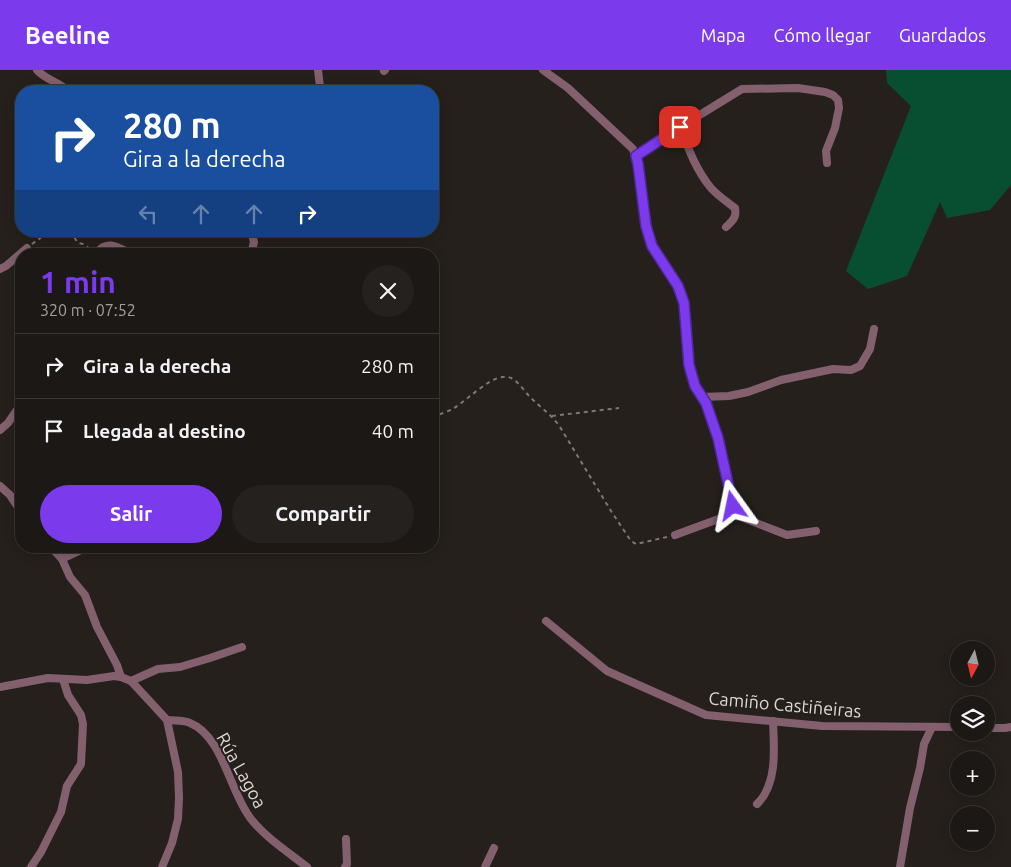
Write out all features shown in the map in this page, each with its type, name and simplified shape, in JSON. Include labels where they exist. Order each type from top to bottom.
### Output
[{"type":"street","points":[[36,70],[58,85]]},
{"type":"street","points":[[318,70],[320,85]]},
{"type":"street","points":[[543,70],[568,88],[633,149],[638,164],[646,226],[652,246],[678,286],[684,303],[689,365],[695,386],[706,403],[718,438],[734,509],[737,514],[746,519],[787,535],[816,531]]},
{"type":"street","points":[[636,156],[742,89],[798,88],[825,92],[833,95],[838,100],[839,108],[835,128],[826,151],[827,162]]},
{"type":"street","points":[[680,127],[691,155],[705,180],[712,189],[735,208],[734,220],[726,228]]},
{"type":"street","points":[[102,248],[106,245],[118,248]]},
{"type":"street","points":[[0,269],[15,258]]},
{"type":"street","points":[[702,397],[729,396],[748,392],[781,380],[833,369],[852,370],[860,366],[870,349],[874,329]]},
{"type":"street","points":[[0,430],[15,413]]},
{"type":"street","points":[[0,486],[15,503]]},
{"type":"street","points":[[675,535],[724,517],[734,509]]},
{"type":"street","points":[[56,553],[62,559],[70,577],[85,595],[97,627],[117,665],[120,677]]},
{"type":"street","points":[[62,559],[75,553]]},
{"type":"street","name":"Camiño Castiñeiras","points":[[546,621],[607,671],[706,714],[822,726],[950,727]]},
{"type":"street","points":[[131,681],[158,669],[180,667],[242,647]]},
{"type":"street","points":[[0,688],[48,678],[87,680],[114,676],[120,677],[131,681],[168,720],[178,772],[179,798],[178,819],[172,843],[162,867]]},
{"type":"street","points":[[31,867],[41,852],[61,812],[67,786],[81,764],[83,724],[81,715],[68,695],[63,679]]},
{"type":"street","name":"Rúa Lagoa","points":[[168,720],[190,722],[202,730],[213,743],[251,820],[271,839],[307,867]]},
{"type":"street","points":[[757,804],[764,797],[773,771],[773,721]]},
{"type":"street","points":[[900,867],[924,744],[932,727]]},
{"type":"street","points":[[995,728],[1011,727]]},
{"type":"street","points":[[345,867],[348,864],[346,838]]},
{"type":"street","points":[[485,867],[494,848]]},
{"type":"path","points":[[26,248],[42,237]]},
{"type":"path","points":[[74,237],[78,243],[88,248]]},
{"type":"path","points":[[439,414],[453,409],[485,384],[503,376],[508,376],[552,416],[631,541],[641,544],[675,535]]},
{"type":"path","points":[[552,416],[619,408]]},
{"type":"green space","points":[[886,70],[1011,70],[1011,185],[990,210],[947,218],[940,202],[907,276],[868,289],[846,271],[911,106],[887,83]]},
{"type":"route","points":[[680,127],[636,156],[646,226],[652,246],[678,286],[684,303],[689,365],[695,386],[706,403],[718,438],[733,506]]}]
